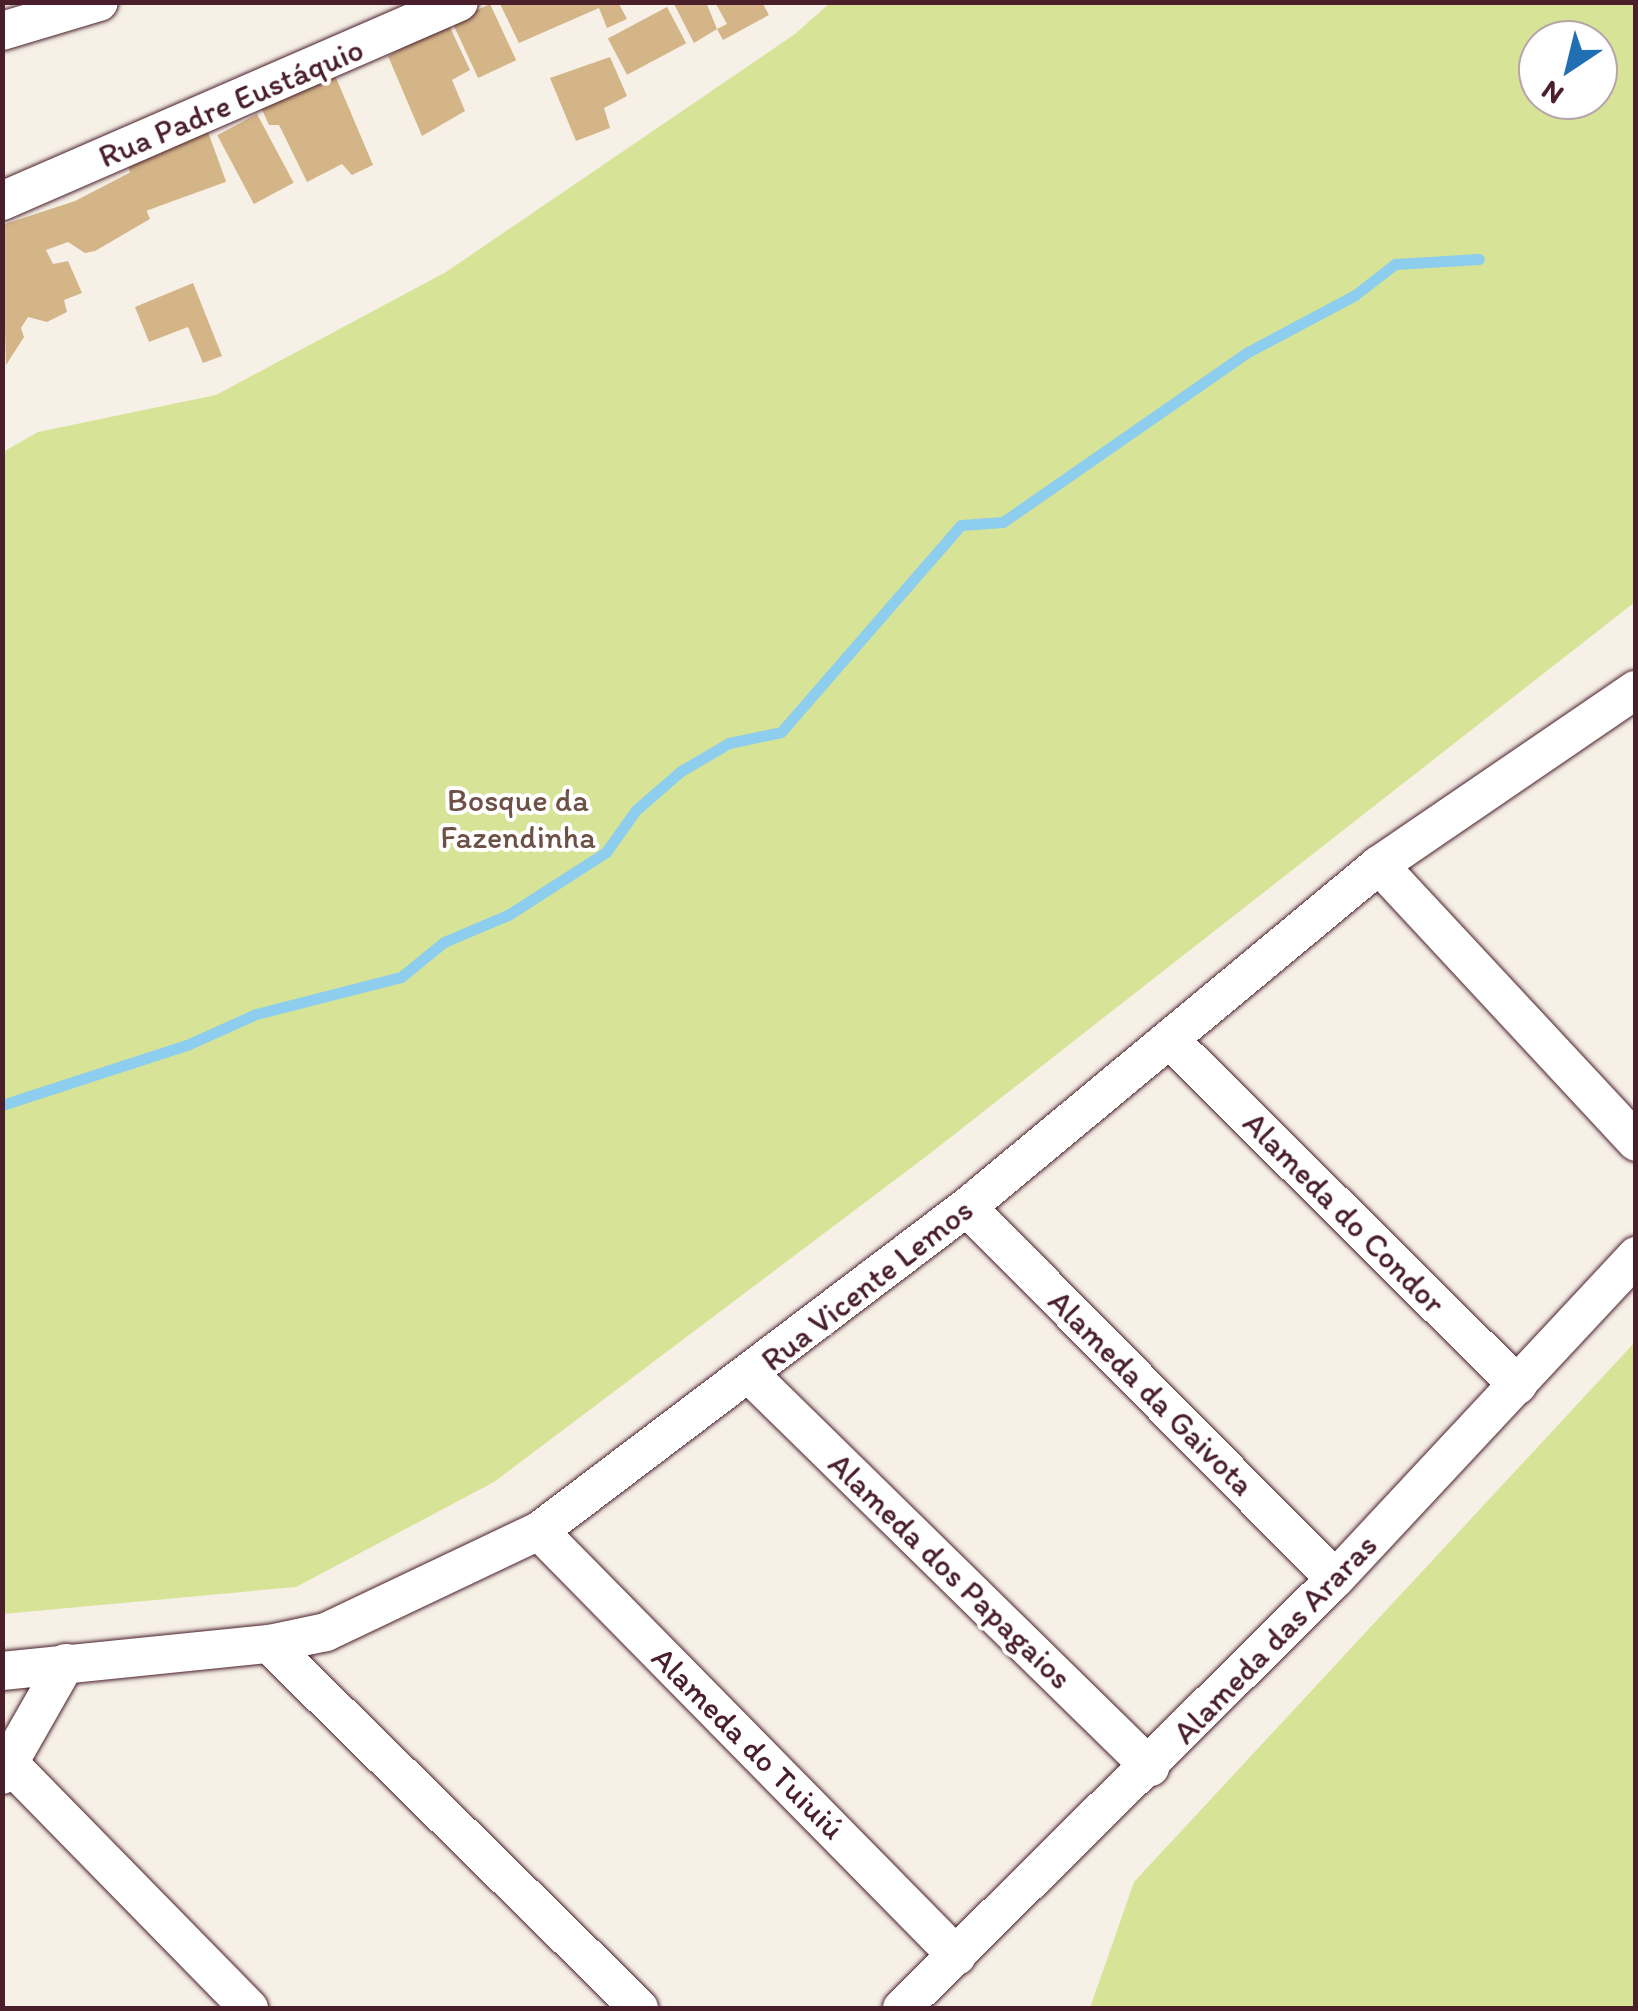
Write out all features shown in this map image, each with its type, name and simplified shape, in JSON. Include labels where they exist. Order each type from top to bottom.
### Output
[{"type":"street","points":[[2,31],[100,2]]},
{"type":"street","name":"Rua Padre Eustáquio","points":[[2,201],[459,2]]},
{"type":"street","name":"Rua Vicente Lemos","points":[[2,1670],[269,1644],[326,1632],[539,1531],[750,1376],[967,1206],[1380,865],[1636,690]]},
{"type":"street","points":[[1380,865],[1636,1142]]},
{"type":"street","name":"Alameda do Condor","points":[[1170,1040],[1518,1385]]},
{"type":"street","name":"Alameda da Gaivota","points":[[967,1206],[1335,1579]]},
{"type":"street","name":"Alameda das Araras","points":[[902,2008],[1150,1767],[1335,1579],[1636,1256]]},
{"type":"street","name":"Alameda dos Papagaios","points":[[750,1376],[1150,1767]]},
{"type":"street","name":"Alameda do Tuiuiú","points":[[539,1531],[957,1956]]},
{"type":"street","points":[[269,1644],[638,2008]]},
{"type":"street","points":[[66,1664],[5,1765],[249,2008]]},
{"type":"green space","name":"Bosque da Fazendinha","points":[[830,3],[1635,3],[1635,602],[928,1155],[494,1482],[296,1587],[3,1614],[3,452],[38,432],[216,395],[446,272],[795,34]]},
{"type":"green space","points":[[1635,1342],[1635,2008],[1090,2008],[1134,1882]]},
{"type":"building","points":[[499,2],[618,2],[627,19],[607,28],[599,8],[519,43]]},
{"type":"building","points":[[673,2],[706,2],[717,29],[694,43]]},
{"type":"building","points":[[715,2],[762,2],[769,15],[723,40],[717,29],[727,24]]},
{"type":"building","points":[[490,4],[516,60],[478,78],[452,22]]},
{"type":"building","points":[[667,7],[686,43],[627,75],[608,38]]},
{"type":"building","points":[[448,23],[470,70],[452,80],[465,111],[422,136],[388,56]]},
{"type":"building","points":[[610,57],[627,96],[604,108],[610,128],[576,141],[550,78]]},
{"type":"building","points":[[334,73],[373,165],[352,175],[342,164],[307,182],[279,125],[269,125],[259,103]]},
{"type":"building","points":[[257,114],[294,183],[254,204],[217,135]]},
{"type":"building","points":[[208,132],[226,182],[144,212],[126,162]]},
{"type":"building","points":[[131,172],[150,219],[95,251],[85,253],[68,242],[46,250],[53,264],[68,261],[82,293],[64,300],[67,312],[47,322],[28,317],[21,328],[24,337],[6,365],[2,225],[75,201]]},
{"type":"building","points":[[193,283],[222,356],[203,363],[188,327],[149,342],[135,307]]},
{"type":"waterway","points":[[2,1105],[187,1045],[256,1014],[401,977],[444,942],[508,915],[606,852],[636,810],[681,771],[729,743],[781,732],[961,525],[1003,522],[1248,352],[1355,295],[1395,264],[1479,259]]}]
